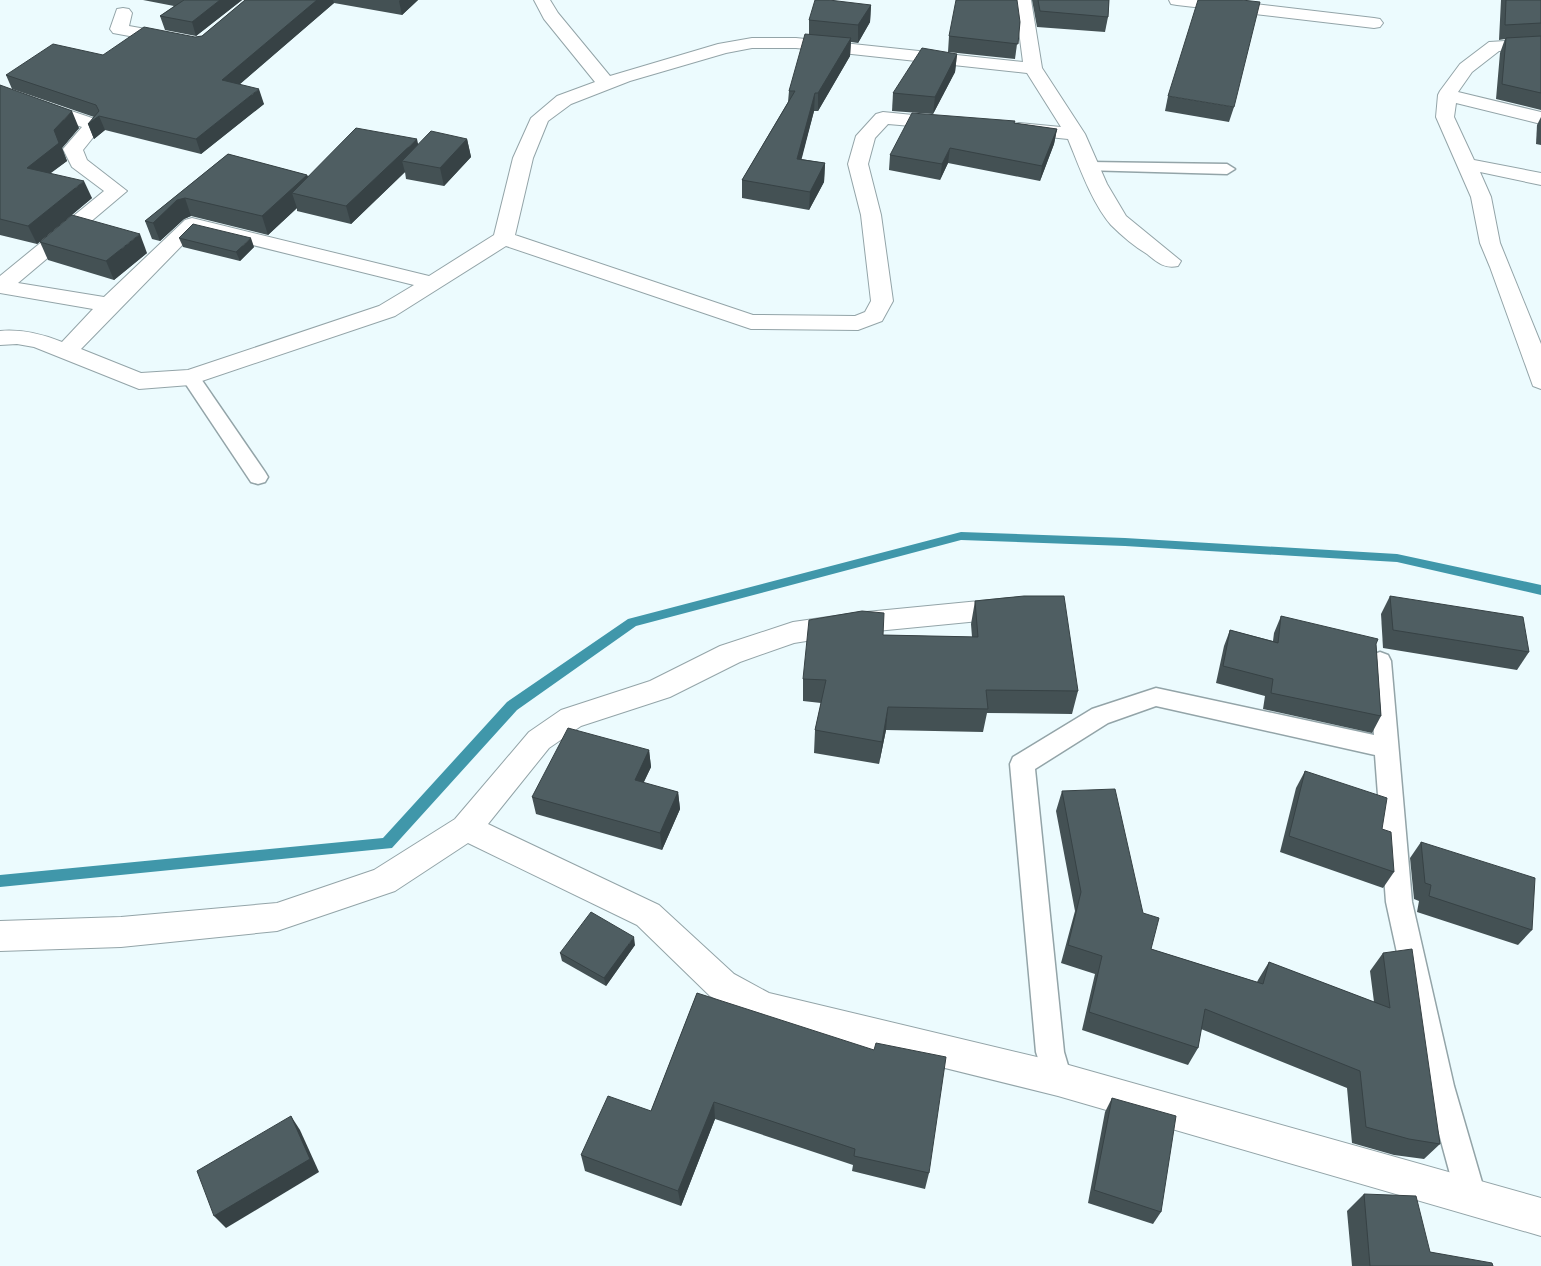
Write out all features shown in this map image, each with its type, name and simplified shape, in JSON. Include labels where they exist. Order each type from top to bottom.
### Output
[{"type":"street","points":[[542,0],[550,14],[606,83]]},
{"type":"street","points":[[1023,0],[1033,68],[1075,134],[1096,184],[1118,220],[1140,240],[1170,261]]},
{"type":"street","points":[[1177,0],[1374,23]]},
{"type":"street","points":[[122,13],[120,29],[192,42]]},
{"type":"street","points":[[0,338],[11,336],[38,341],[139,381],[190,377],[387,311],[504,238],[523,158],[540,118],[564,100],[606,83],[724,48],[752,43],[796,43],[1033,68]]},
{"type":"street","points":[[1541,44],[1495,46],[1466,68],[1446,95],[1445,116],[1481,197],[1490,244],[1501,267],[1535,358],[1541,381]]},
{"type":"street","points":[[0,93],[94,125],[73,149],[79,163],[117,191],[0,286]]},
{"type":"street","points":[[1446,95],[1541,118]]},
{"type":"street","points":[[504,238],[615,278],[751,322],[858,323],[874,316],[882,301],[871,215],[858,164],[866,136],[883,118],[967,125]]},
{"type":"street","points":[[996,127],[1075,134]]},
{"type":"street","points":[[1467,165],[1494,168],[1541,180]]},
{"type":"street","points":[[66,351],[109,305],[192,224],[432,283]]},
{"type":"street","points":[[0,286],[109,305]]},
{"type":"street","points":[[0,936],[121,932],[277,917],[384,880],[466,828],[539,740],[571,718],[660,689],[730,654],[793,633],[822,627],[1032,606]]},
{"type":"street","points":[[466,828],[648,915],[722,985],[763,1006],[1058,1079],[1541,1217]]},
{"type":"lane","points":[[1089,167],[1227,169]]},
{"type":"lane","points":[[190,377],[258,477]]},
{"type":"lane","points":[[1380,662],[1399,902],[1440,1086],[1471,1196]]},
{"type":"lane","points":[[1058,1079],[1050,1052],[1022,764],[1100,716],[1156,697],[1386,748]]},
{"type":"building","points":[[184,0],[220,0],[192,22],[160,16]]},
{"type":"building","points":[[245,0],[317,0],[222,80],[259,89],[196,139],[99,116],[88,124],[99,111],[96,105],[6,75],[53,44],[103,55],[144,27],[195,37],[202,36]]},
{"type":"building","points":[[815,0],[871,5],[858,25],[809,20]]},
{"type":"building","points":[[956,0],[1017,0],[1020,22],[1018,44],[949,36]]},
{"type":"building","points":[[1038,0],[1109,0],[1108,17],[1040,11]]},
{"type":"building","points":[[1198,0],[1260,2],[1234,107],[1168,96]]},
{"type":"building","points":[[1506,0],[1541,0],[1541,23],[1505,25]]},
{"type":"building","points":[[805,34],[851,38],[818,93],[815,93],[797,159],[825,163],[810,192],[742,180],[795,91],[789,91]]},
{"type":"building","points":[[1541,36],[1541,93],[1502,84],[1506,38]]},
{"type":"building","points":[[922,48],[957,54],[935,97],[893,93]]},
{"type":"building","points":[[0,85],[72,111],[54,130],[59,143],[27,168],[84,181],[28,226],[0,219]]},
{"type":"building","points":[[912,113],[1015,121],[1014,123],[1057,129],[1042,166],[950,148],[942,164],[890,155]]},
{"type":"building","points":[[356,128],[417,139],[346,206],[292,193]]},
{"type":"building","points":[[431,131],[467,139],[440,168],[402,161]]},
{"type":"building","points":[[228,154],[307,175],[262,216],[185,198],[177,200],[153,223],[145,221]]},
{"type":"building","points":[[72,215],[140,234],[106,261],[40,242]]},
{"type":"building","points":[[193,224],[251,238],[236,252],[179,238]]},
{"type":"building","points":[[1024,596],[1064,596],[1078,691],[986,690],[988,709],[888,707],[882,742],[815,730],[826,680],[803,679],[809,620],[862,611],[884,613],[883,635],[978,637],[975,601]]},
{"type":"building","points":[[1390,596],[1523,617],[1529,652],[1393,630]]},
{"type":"building","points":[[1281,616],[1378,639],[1376,644],[1381,716],[1271,693],[1273,679],[1223,666],[1230,630],[1278,643]]},
{"type":"building","points":[[568,728],[649,750],[635,780],[678,792],[660,833],[532,797]]},
{"type":"building","points":[[1305,771],[1387,798],[1382,829],[1391,832],[1394,872],[1289,836]]},
{"type":"building","points":[[1115,789],[1143,913],[1159,918],[1151,949],[1263,984],[1269,962],[1390,1008],[1383,953],[1412,949],[1440,1144],[1409,1139],[1366,1127],[1360,1071],[1205,1009],[1198,1048],[1089,1012],[1102,956],[1068,945],[1081,892],[1062,791]]},
{"type":"building","points":[[1421,842],[1535,878],[1532,930],[1429,896],[1431,885],[1425,883]]},
{"type":"building","points":[[591,912],[634,937],[604,978],[560,953]]},
{"type":"building","points":[[697,993],[874,1050],[876,1043],[946,1057],[929,1173],[854,1156],[855,1149],[714,1102],[678,1191],[581,1155],[608,1096],[651,1111]]},
{"type":"building","points":[[1112,1098],[1176,1116],[1161,1212],[1094,1190]]},
{"type":"building","points":[[291,1116],[310,1159],[214,1216],[197,1171]]},
{"type":"building","points":[[1364,1194],[1416,1196],[1430,1252],[1492,1263],[1493,1266],[1370,1266]]},
{"type":"waterway","points":[[0,881],[387,844],[512,706],[632,622],[961,536],[1125,542],[1397,558],[1541,590]]}]
